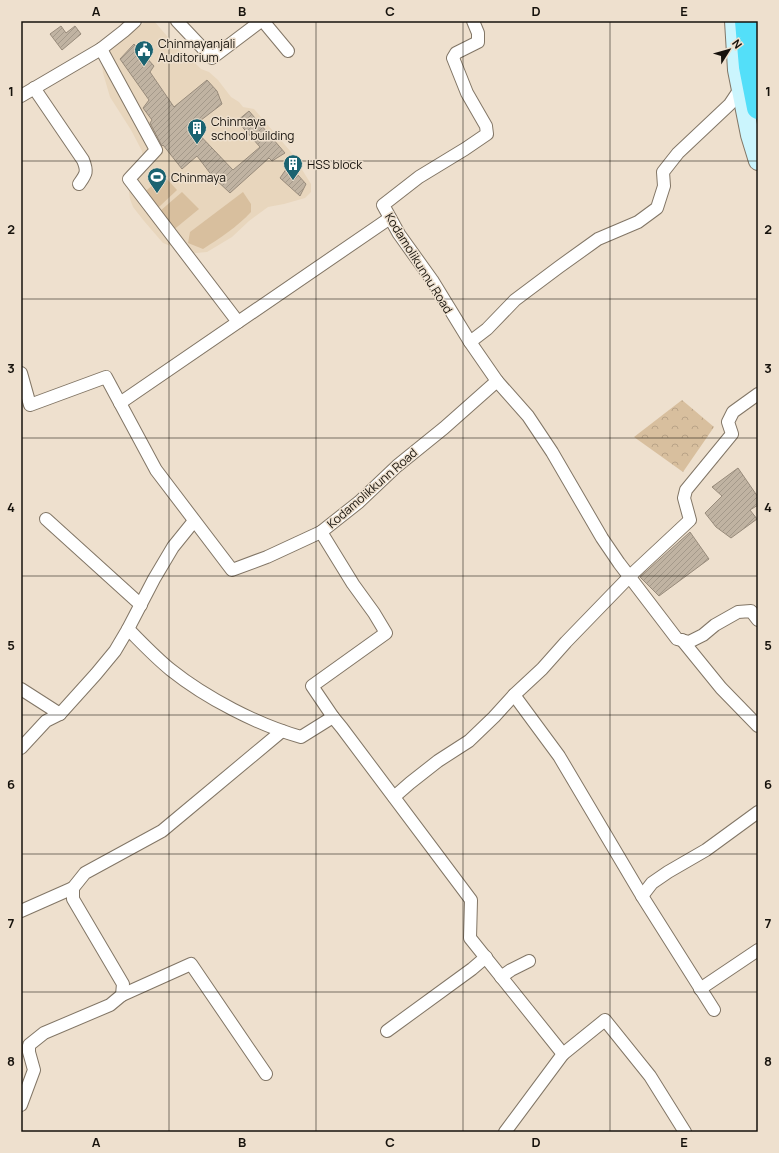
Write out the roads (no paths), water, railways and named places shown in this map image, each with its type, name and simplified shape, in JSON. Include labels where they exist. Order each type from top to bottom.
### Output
[{"type":"highway","points":[[746,21],[750,67],[758,108]]},
{"type":"street","points":[[21,96],[101,49],[124,32],[135,21]]},
{"type":"street","points":[[177,21],[212,58],[262,21],[288,51]]},
{"type":"street","name":"Kodamolikunnu Road","points":[[470,342],[455,320],[432,280],[399,234],[382,205],[418,177],[487,134],[486,126],[467,93],[453,58],[456,53],[478,42],[478,33],[473,21]]},
{"type":"street","points":[[734,21],[737,70],[740,89],[750,135],[758,161]]},
{"type":"street","points":[[101,49],[156,150],[128,179],[238,322]]},
{"type":"street","points":[[34,88],[83,160],[86,168],[85,175],[79,184]]},
{"type":"street","points":[[740,89],[730,104],[678,152],[663,172],[664,186],[657,208],[638,222],[598,240],[558,267],[515,300],[487,329],[470,342],[497,380],[528,416],[552,452],[602,538],[677,639],[689,642],[703,635],[715,625],[738,612],[751,611],[758,620]]},
{"type":"street","points":[[120,403],[390,218]]},
{"type":"street","points":[[21,373],[30,405],[106,377],[156,470],[232,570],[267,557],[321,532]]},
{"type":"street","name":"Kodamolikkunn Road","points":[[333,717],[312,686],[386,633],[374,613],[353,584],[321,532],[359,502],[397,466],[444,428],[497,380]]},
{"type":"street","points":[[394,797],[438,761],[469,740],[494,717],[514,695],[542,669],[630,576],[690,520],[684,498],[686,490],[732,434],[728,422],[733,412],[758,394]]},
{"type":"street","points":[[46,518],[141,605]]},
{"type":"street","points":[[21,748],[46,721],[60,714],[96,674],[114,651],[128,629],[173,546],[194,521]]},
{"type":"street","points":[[128,629],[150,652],[171,670],[205,694],[282,731],[301,737],[333,717],[471,900],[470,938],[563,1054]]},
{"type":"street","points":[[682,640],[721,688],[758,726]]},
{"type":"street","points":[[21,690],[60,714]]},
{"type":"street","points":[[514,695],[559,756],[642,896],[714,1010]]},
{"type":"street","points":[[21,911],[73,888],[85,873],[162,831],[282,731]]},
{"type":"street","points":[[642,896],[652,883],[706,850],[758,812]]},
{"type":"street","points":[[73,888],[74,899],[123,984],[122,995]]},
{"type":"street","points":[[700,989],[758,950]]},
{"type":"street","points":[[387,1031],[472,969],[486,957]]},
{"type":"street","points":[[501,977],[511,970],[529,962]]},
{"type":"street","points":[[21,1105],[34,1070],[29,1052],[30,1045],[44,1033],[110,1005],[122,995],[191,964],[266,1074]]},
{"type":"street","points":[[504,1132],[563,1054],[605,1020],[650,1076],[685,1132]]},
{"type":"place","name":"Chinmayanjali Auditorium","points":[[144,67]]},
{"type":"place","name":"Chinmaya school building","points":[[197,145]]},
{"type":"place","name":"HSS block","points":[[293,181]]},
{"type":"place","name":"Chinmaya","points":[[157,194]]}]
